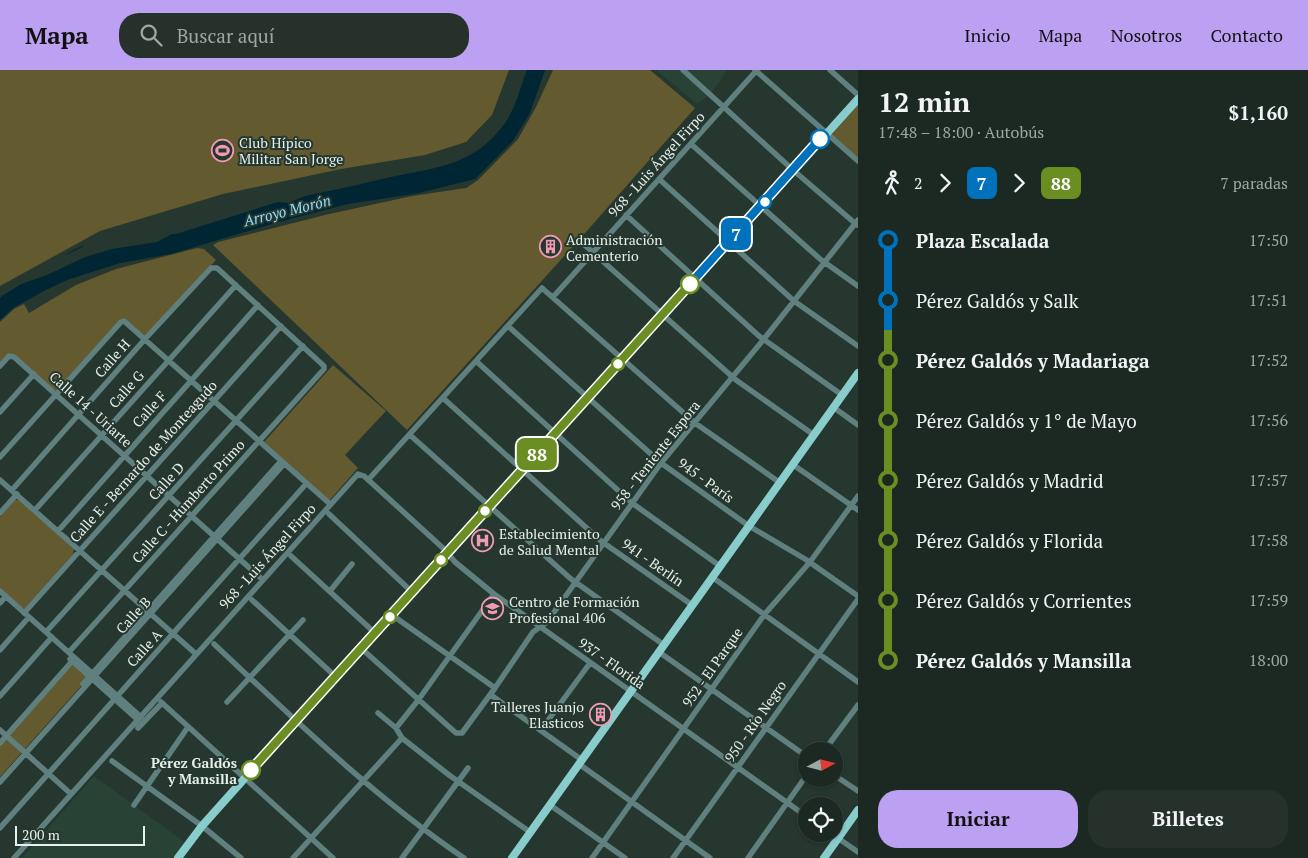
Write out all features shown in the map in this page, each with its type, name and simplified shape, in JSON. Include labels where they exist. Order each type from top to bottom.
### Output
[{"type":"main road","points":[[178,858],[202,826],[244,778],[858,99]]},
{"type":"main road","points":[[512,858],[749,526],[778,482],[858,373]]},
{"type":"main road","points":[[843,827],[858,810]]},
{"type":"main road","points":[[824,858],[832,842]]},
{"type":"street","points":[[683,70],[793,170],[857,223]]},
{"type":"street","points":[[756,70],[858,161]]},
{"type":"street","name":"968 - Luis Ángel Firpo","points":[[553,297],[756,70]]},
{"type":"street","points":[[830,70],[858,95]]},
{"type":"street","points":[[691,144],[824,262],[858,286]]},
{"type":"street","points":[[659,179],[794,301],[858,346]]},
{"type":"street","points":[[626,215],[764,339],[842,396]]},
{"type":"street","name":"958 - Teniente Espora","points":[[419,699],[456,733],[462,733],[491,695],[534,632],[547,622],[661,463],[857,223]]},
{"type":"street","points":[[579,240],[733,377],[814,435]]},
{"type":"street","name":"Calle H","points":[[0,513],[14,492],[79,415],[145,340],[213,268],[218,268],[236,285]]},
{"type":"street","points":[[236,285],[303,346]]},
{"type":"street","name":"Calle G","points":[[35,510],[236,285]]},
{"type":"street","points":[[368,480],[542,288],[695,423],[778,482]]},
{"type":"street","name":"Calle F","points":[[58,531],[258,305]]},
{"type":"street","points":[[0,457],[121,322],[124,321],[330,504]]},
{"type":"street","name":"Calle E - Bernardo de Monteagudo","points":[[0,650],[80,550],[281,326]]},
{"type":"street","name":"945 - París","points":[[508,326],[661,463],[749,526],[810,562],[858,598]]},
{"type":"street","name":"Calle C - Humberto Primo","points":[[69,652],[324,369],[324,366],[303,346]]},
{"type":"street","name":"Calle D","points":[[46,632],[303,346]]},
{"type":"street","name":"Calle 14 - Uriarte","points":[[0,366],[9,356],[14,357],[263,580]]},
{"type":"street","points":[[476,361],[632,503],[720,566]]},
{"type":"street","points":[[0,412],[34,374]]},
{"type":"street","name":"941 - Berlín","points":[[443,398],[605,543],[692,605]]},
{"type":"street","points":[[834,407],[858,424]]},
{"type":"street","points":[[410,435],[489,507],[576,582],[712,688],[798,750]]},
{"type":"street","name":"Calle B","points":[[0,782],[283,463]]},
{"type":"street","points":[[792,464],[858,510]]},
{"type":"street","name":"968 - Luis Ángel Firpo","points":[[14,858],[355,476],[363,475],[368,480]]},
{"type":"street","points":[[0,480],[196,654]]},
{"type":"street","name":"937 - Florida","points":[[368,480],[454,562],[494,594],[798,810]]},
{"type":"street","name":"Calle A","points":[[0,828],[306,484]]},
{"type":"street","name":"952 - El Parque","points":[[592,858],[764,615],[810,562],[858,496]]},
{"type":"street","points":[[329,514],[412,592]]},
{"type":"street","points":[[291,556],[376,633]]},
{"type":"street","points":[[330,591],[352,564]]},
{"type":"street","points":[[712,577],[858,682]]},
{"type":"street","points":[[0,591],[2,598],[46,632],[50,639],[69,652],[74,659]]},
{"type":"street","points":[[396,728],[494,594]]},
{"type":"street","name":"950 - Río Negro","points":[[673,858],[858,598]]},
{"type":"street","points":[[252,600],[336,677]]},
{"type":"street","points":[[392,615],[495,688]]},
{"type":"street","points":[[26,617],[139,718]]},
{"type":"street","points":[[227,702],[303,620]]},
{"type":"street","points":[[0,696],[50,639]]},
{"type":"street","points":[[214,644],[364,781],[422,830],[464,858]]},
{"type":"street","points":[[362,649],[419,699]]},
{"type":"street","points":[[0,743],[74,659]]},
{"type":"street","points":[[540,730],[590,663]]},
{"type":"street","points":[[491,695],[540,730],[631,802],[710,858]]},
{"type":"street","points":[[138,728],[161,702],[332,858]]},
{"type":"street","points":[[831,742],[858,705]]},
{"type":"street","points":[[378,713],[396,728],[402,738],[458,782],[530,832]]},
{"type":"street","points":[[134,805],[188,727]]},
{"type":"street","points":[[0,730],[71,794]]},
{"type":"street","points":[[293,858],[402,738]]},
{"type":"street","name":"Calle B","points":[[0,777],[25,752]]},
{"type":"street","points":[[112,761],[202,826],[241,858]]},
{"type":"street","points":[[402,858],[468,768]]},
{"type":"street","points":[[843,781],[858,791]]},
{"type":"street","points":[[748,858],[798,788]]},
{"type":"street","points":[[550,805],[625,858]]},
{"type":"street","points":[[843,842],[858,852]]},
{"type":"shaded area","name":"Club Hípico Militar San Jorge","points":[[0,70],[509,70],[492,115],[466,142],[425,155],[341,169],[223,194],[100,231],[0,286]]},
{"type":"shaded area","points":[[553,70],[650,70],[695,108],[407,430],[213,245],[218,242],[329,214],[412,196],[466,188],[478,180],[518,139],[536,107]]},
{"type":"shaded area","points":[[656,70],[727,70],[707,97],[697,104]]},
{"type":"shaded area","points":[[858,105],[858,159],[832,137],[832,134]]},
{"type":"shaded area","points":[[197,248],[204,249],[216,260],[145,337],[126,320],[57,390],[53,390],[13,354],[0,362],[0,322],[14,309],[24,304],[29,313],[76,285],[116,269]]},
{"type":"shaded area","points":[[333,365],[386,411],[345,455],[358,468],[329,501],[264,442]]},
{"type":"shaded area","points":[[15,500],[19,500],[74,549],[73,554],[25,608],[22,608],[0,588],[0,517]]},
{"type":"shaded area","points":[[72,660],[90,676],[0,777],[0,743]]},
{"type":"shaded area","points":[[94,776],[186,843],[175,858],[22,858]]},
{"type":"water","name":"Arroyo Morón","points":[[527,70],[545,70],[530,113],[513,141],[475,179],[419,193],[348,204],[275,223],[171,254],[120,263],[67,280],[13,308],[0,320],[0,298],[2,296],[21,284],[47,275],[85,257],[112,249],[157,242],[172,234],[278,202],[289,203],[305,196],[440,167],[468,156],[481,148],[505,123],[515,104]]},
{"type":"waterway","points":[[67,254],[83,246]]},
{"type":"bus line","name":"7","points":[[690,284],[820,139]]},
{"type":"bus line","name":"88","points":[[251,770],[690,284]]},
{"type":"place","name":"Club Hípico Militar San Jorge","points":[[223,150]]},
{"type":"place","name":"Administración Cementerio","points":[[550,247]]},
{"type":"place","name":"Establecimiento de Salud Mental","points":[[483,541]]},
{"type":"place","name":"Centro de Formación Profesional 406","points":[[493,609]]},
{"type":"place","name":"Talleres Juanjo Elasticos","points":[[600,714]]},
{"type":"place","name":"Pérez Galdós y Mansilla","points":[[251,770]]}]
